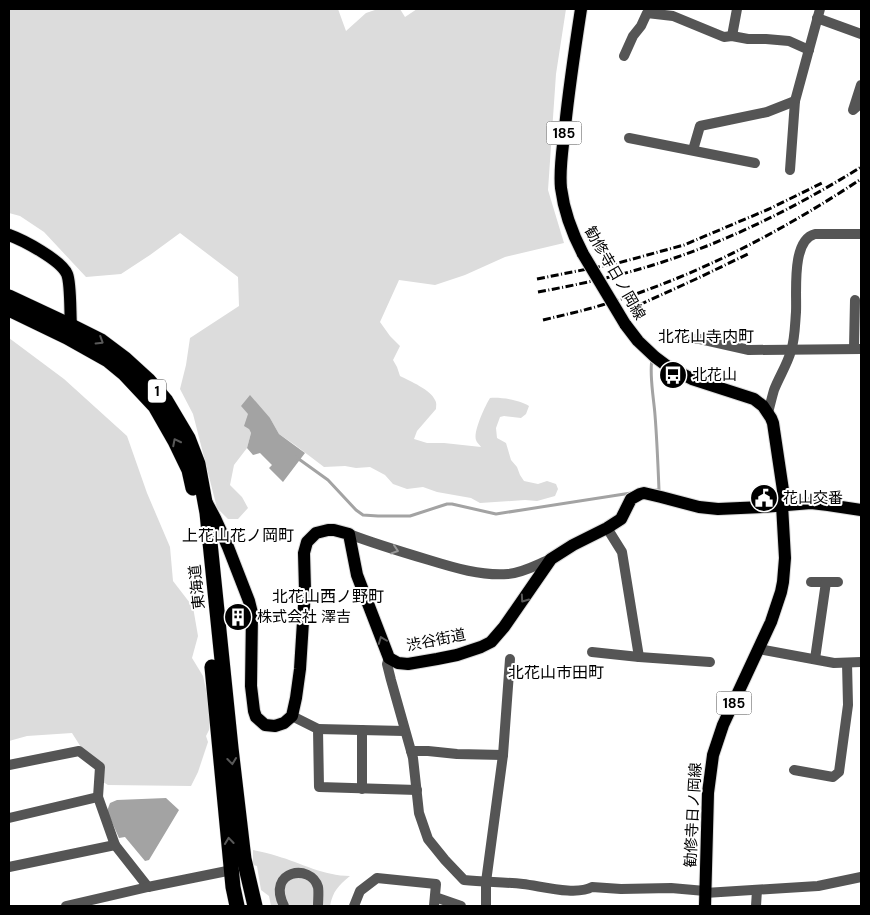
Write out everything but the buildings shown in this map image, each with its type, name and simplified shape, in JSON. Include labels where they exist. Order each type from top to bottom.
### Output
[{"type":"highway","name":"東海道","points":[[9,297],[100,341],[125,359],[148,380],[166,401],[188,438],[198,464],[207,513],[244,859],[255,906]]},
{"type":"highway","name":"東海道","points":[[9,308],[108,360],[125,374],[155,406],[189,470],[199,515],[233,887],[237,906]]},
{"type":"main road","name":"勧修寺日ノ岡線","points":[[580,9],[560,175],[567,216],[576,240],[634,337],[667,366],[692,379],[754,399],[768,413],[773,423],[777,445],[784,497],[782,506],[785,558],[783,582],[775,610],[723,725],[713,754],[708,793],[705,906]]},
{"type":"main road","points":[[9,235],[31,245],[60,265],[68,274],[71,326]]},
{"type":"main road","name":"渋谷街道","points":[[349,534],[356,575],[389,658],[398,663],[408,664],[457,655],[491,642],[504,627],[551,559],[572,545],[621,519],[630,499],[640,494],[644,493],[699,507],[718,509],[810,503],[861,510]]},
{"type":"main road","points":[[204,498],[215,518],[250,601],[252,614],[251,686],[254,711],[256,717],[265,725],[275,726],[284,723],[292,716],[300,669],[305,590],[304,553],[307,542],[316,533],[328,530],[349,534]]},
{"type":"main road","points":[[211,556],[221,552],[230,553]]},
{"type":"street","points":[[732,36],[737,9]]},
{"type":"street","points":[[624,56],[647,12],[661,12],[724,37],[789,41],[809,50]]},
{"type":"street","points":[[790,170],[795,101],[818,13],[861,34]]},
{"type":"street","points":[[861,85],[853,110],[861,103]]},
{"type":"street","points":[[693,150],[700,126],[767,112],[795,101]]},
{"type":"street","points":[[629,138],[754,163]]},
{"type":"street","points":[[768,413],[774,390],[792,349],[796,313],[797,262],[804,241],[809,236],[815,234],[861,234]]},
{"type":"street","points":[[683,339],[700,339],[749,350],[858,349],[855,300]]},
{"type":"street","points":[[607,528],[622,552],[639,657]]},
{"type":"street","points":[[349,534],[395,550],[482,574],[510,574],[551,559]]},
{"type":"street","points":[[812,582],[838,582]]},
{"type":"street","points":[[815,659],[826,582]]},
{"type":"street","points":[[759,649],[834,663],[861,662]]},
{"type":"street","points":[[592,652],[710,662]]},
{"type":"street","points":[[389,658],[387,664],[411,751],[419,813],[428,839],[464,880],[542,886],[551,889],[575,890],[592,887],[621,889],[671,888],[705,892],[818,886],[861,877]]},
{"type":"street","points":[[486,906],[486,882],[502,755],[510,659]]},
{"type":"street","points":[[794,770],[833,778],[839,772],[848,705],[847,663]]},
{"type":"street","points":[[292,716],[318,729],[404,731]]},
{"type":"street","points":[[318,729],[319,788],[417,790]]},
{"type":"street","points":[[362,730],[362,789]]},
{"type":"street","points":[[411,751],[428,750],[457,754],[502,755]]},
{"type":"street","points":[[9,765],[79,751],[100,768],[98,798],[115,845],[148,887]]},
{"type":"street","points":[[9,818],[98,798]]},
{"type":"street","points":[[9,867],[115,845]]},
{"type":"street","points":[[66,906],[232,870]]},
{"type":"street","points":[[284,906],[279,893],[280,883],[295,873],[303,873],[315,881],[318,888],[318,906]]},
{"type":"street","points":[[354,906],[360,891],[377,878],[436,884],[434,901],[461,906]]},
{"type":"street","points":[[756,906],[757,890]]},
{"type":"shaded area","points":[[9,9],[338,9],[346,31],[366,13],[378,9],[400,9],[405,17],[417,9],[566,9],[556,74],[548,190],[564,243],[505,257],[465,275],[435,285],[399,280],[380,322],[400,346],[393,360],[400,376],[425,389],[433,396],[436,402],[436,409],[417,431],[414,439],[427,443],[481,447],[476,440],[476,431],[490,398],[510,399],[521,402],[529,406],[526,414],[521,418],[500,417],[496,428],[497,438],[506,443],[511,460],[524,481],[538,484],[547,481],[556,484],[558,489],[555,496],[537,501],[480,503],[471,498],[437,492],[423,487],[407,489],[393,484],[385,475],[370,467],[324,467],[279,434],[270,418],[248,413],[251,433],[247,448],[234,465],[230,485],[242,497],[248,508],[238,519],[228,519],[217,508],[193,414],[180,389],[190,338],[239,306],[238,277],[180,233],[121,274],[86,277],[44,232],[20,216],[9,213]]},
{"type":"shaded area","points":[[9,338],[64,379],[127,436],[147,493],[170,547],[173,581],[193,607],[198,636],[192,658],[203,676],[211,712],[209,730],[206,736],[208,742],[191,786],[108,785],[103,782],[72,733],[27,736],[9,741]]},
{"type":"shaded area","points":[[250,395],[270,418],[279,434],[305,453],[283,482],[269,468],[272,465],[260,453],[253,455],[247,448],[251,433],[244,426],[248,414],[241,406]]},
{"type":"shaded area","points":[[166,798],[179,810],[149,860],[145,861],[125,837],[119,838],[107,811],[110,803],[117,800]]},
{"type":"shaded area","points":[[253,850],[274,855],[322,872],[350,876],[337,889],[330,906],[271,906],[269,896],[261,890],[257,866],[253,865]]},
{"type":"waterway","points":[[652,360],[651,380],[656,424],[659,490],[656,490]]},
{"type":"waterway","points":[[296,457],[328,480],[363,515],[410,516],[447,504],[496,514],[631,493]]},
{"type":"railway","points":[[538,292],[636,270],[705,247],[811,197],[861,167]]},
{"type":"railway","points":[[543,320],[637,294],[704,267],[768,235],[861,179]]},
{"type":"railway","points":[[537,279],[618,263],[684,245],[769,209],[822,183]]},
{"type":"railway","points":[[639,305],[748,254]]},
{"type":"place","name":"北花山","points":[[673,375]]},
{"type":"place","name":"花山交番","points":[[764,498]]},
{"type":"place","name":"株式会社 澤吉","points":[[238,617]]},
{"type":"district","name":"北花山寺内町","points":[[706,336]]},
{"type":"district","name":"上花山花ノ岡町","points":[[238,535]]},
{"type":"district","name":"北花山西ノ野町","points":[[328,596]]},
{"type":"district","name":"北花山市田町","points":[[556,672]]}]
